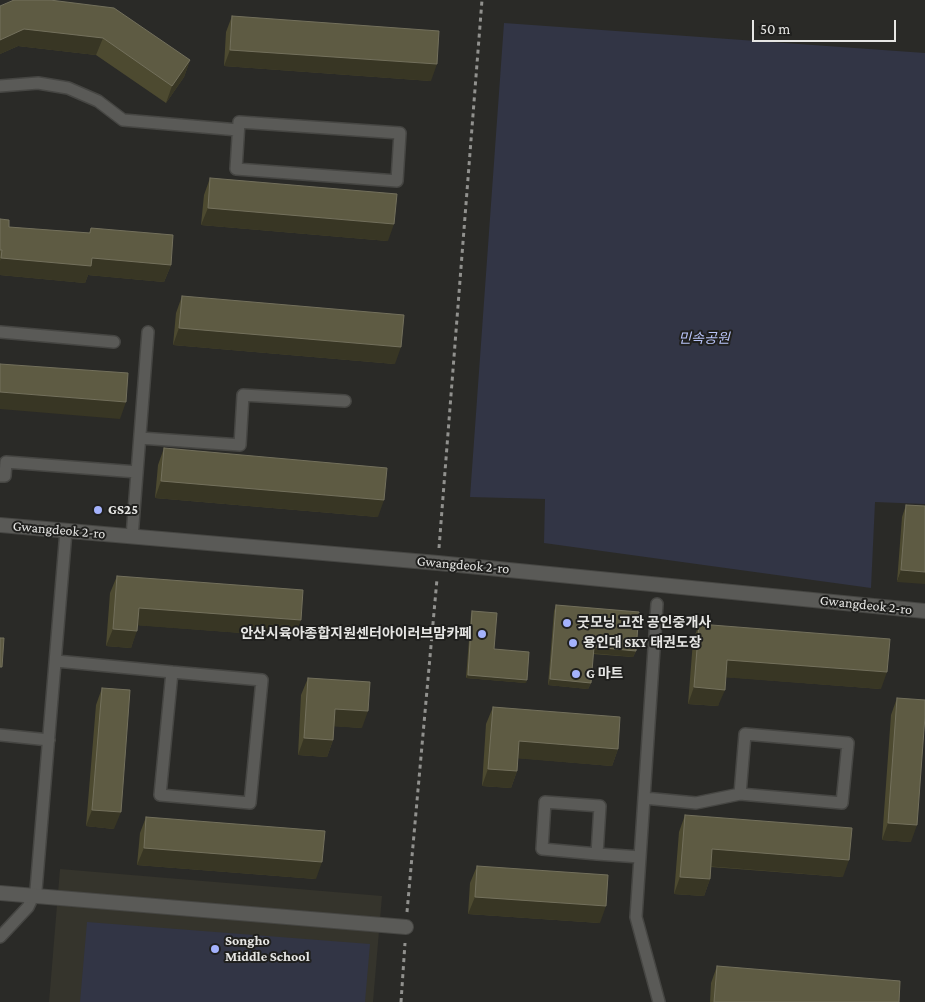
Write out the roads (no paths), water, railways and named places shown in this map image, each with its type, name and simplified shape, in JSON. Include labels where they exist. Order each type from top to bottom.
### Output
[{"type":"street","name":"Gwangdeok 2-ro","points":[[0,525],[438,563],[925,610]]},
{"type":"street","points":[[0,893],[406,926]]},
{"type":"lane","points":[[0,86],[38,83],[68,88],[98,102],[123,120],[238,130]]},
{"type":"lane","points":[[239,122],[400,134],[397,181],[236,169],[238,130],[239,122]]},
{"type":"lane","points":[[0,332],[114,342]]},
{"type":"lane","points":[[132,536],[148,332]]},
{"type":"lane","points":[[140,438],[240,445],[243,395],[345,401]]},
{"type":"lane","points":[[0,476],[5,476],[6,462],[137,472]]},
{"type":"lane","points":[[0,938],[28,907],[36,890],[66,531]]},
{"type":"lane","points":[[657,604],[636,917],[660,1002]]},
{"type":"lane","points":[[56,662],[172,672],[262,680],[250,803],[160,795],[172,672]]},
{"type":"lane","points":[[644,798],[696,803],[740,794],[842,803],[848,743],[745,734],[740,794]]},
{"type":"lane","points":[[0,736],[49,740]]},
{"type":"lane","points":[[597,854],[600,806],[545,802],[542,849],[597,854],[640,857]]},
{"type":"place","name":"GS25","points":[[98,510]]},
{"type":"place","name":"굿모닝 고잔 공인중개사","points":[[567,623]]},
{"type":"place","name":"안산시육아종합지원센터아이러브맘카페","points":[[482,634]]},
{"type":"place","name":"용인대 SKY 태권도장","points":[[573,643]]},
{"type":"place","name":"G 마트","points":[[576,674]]},
{"type":"place","name":"Songho Middle School","points":[[215,949]]},
{"type":"park label","name":"민속공원","points":[[704,339]]}]
